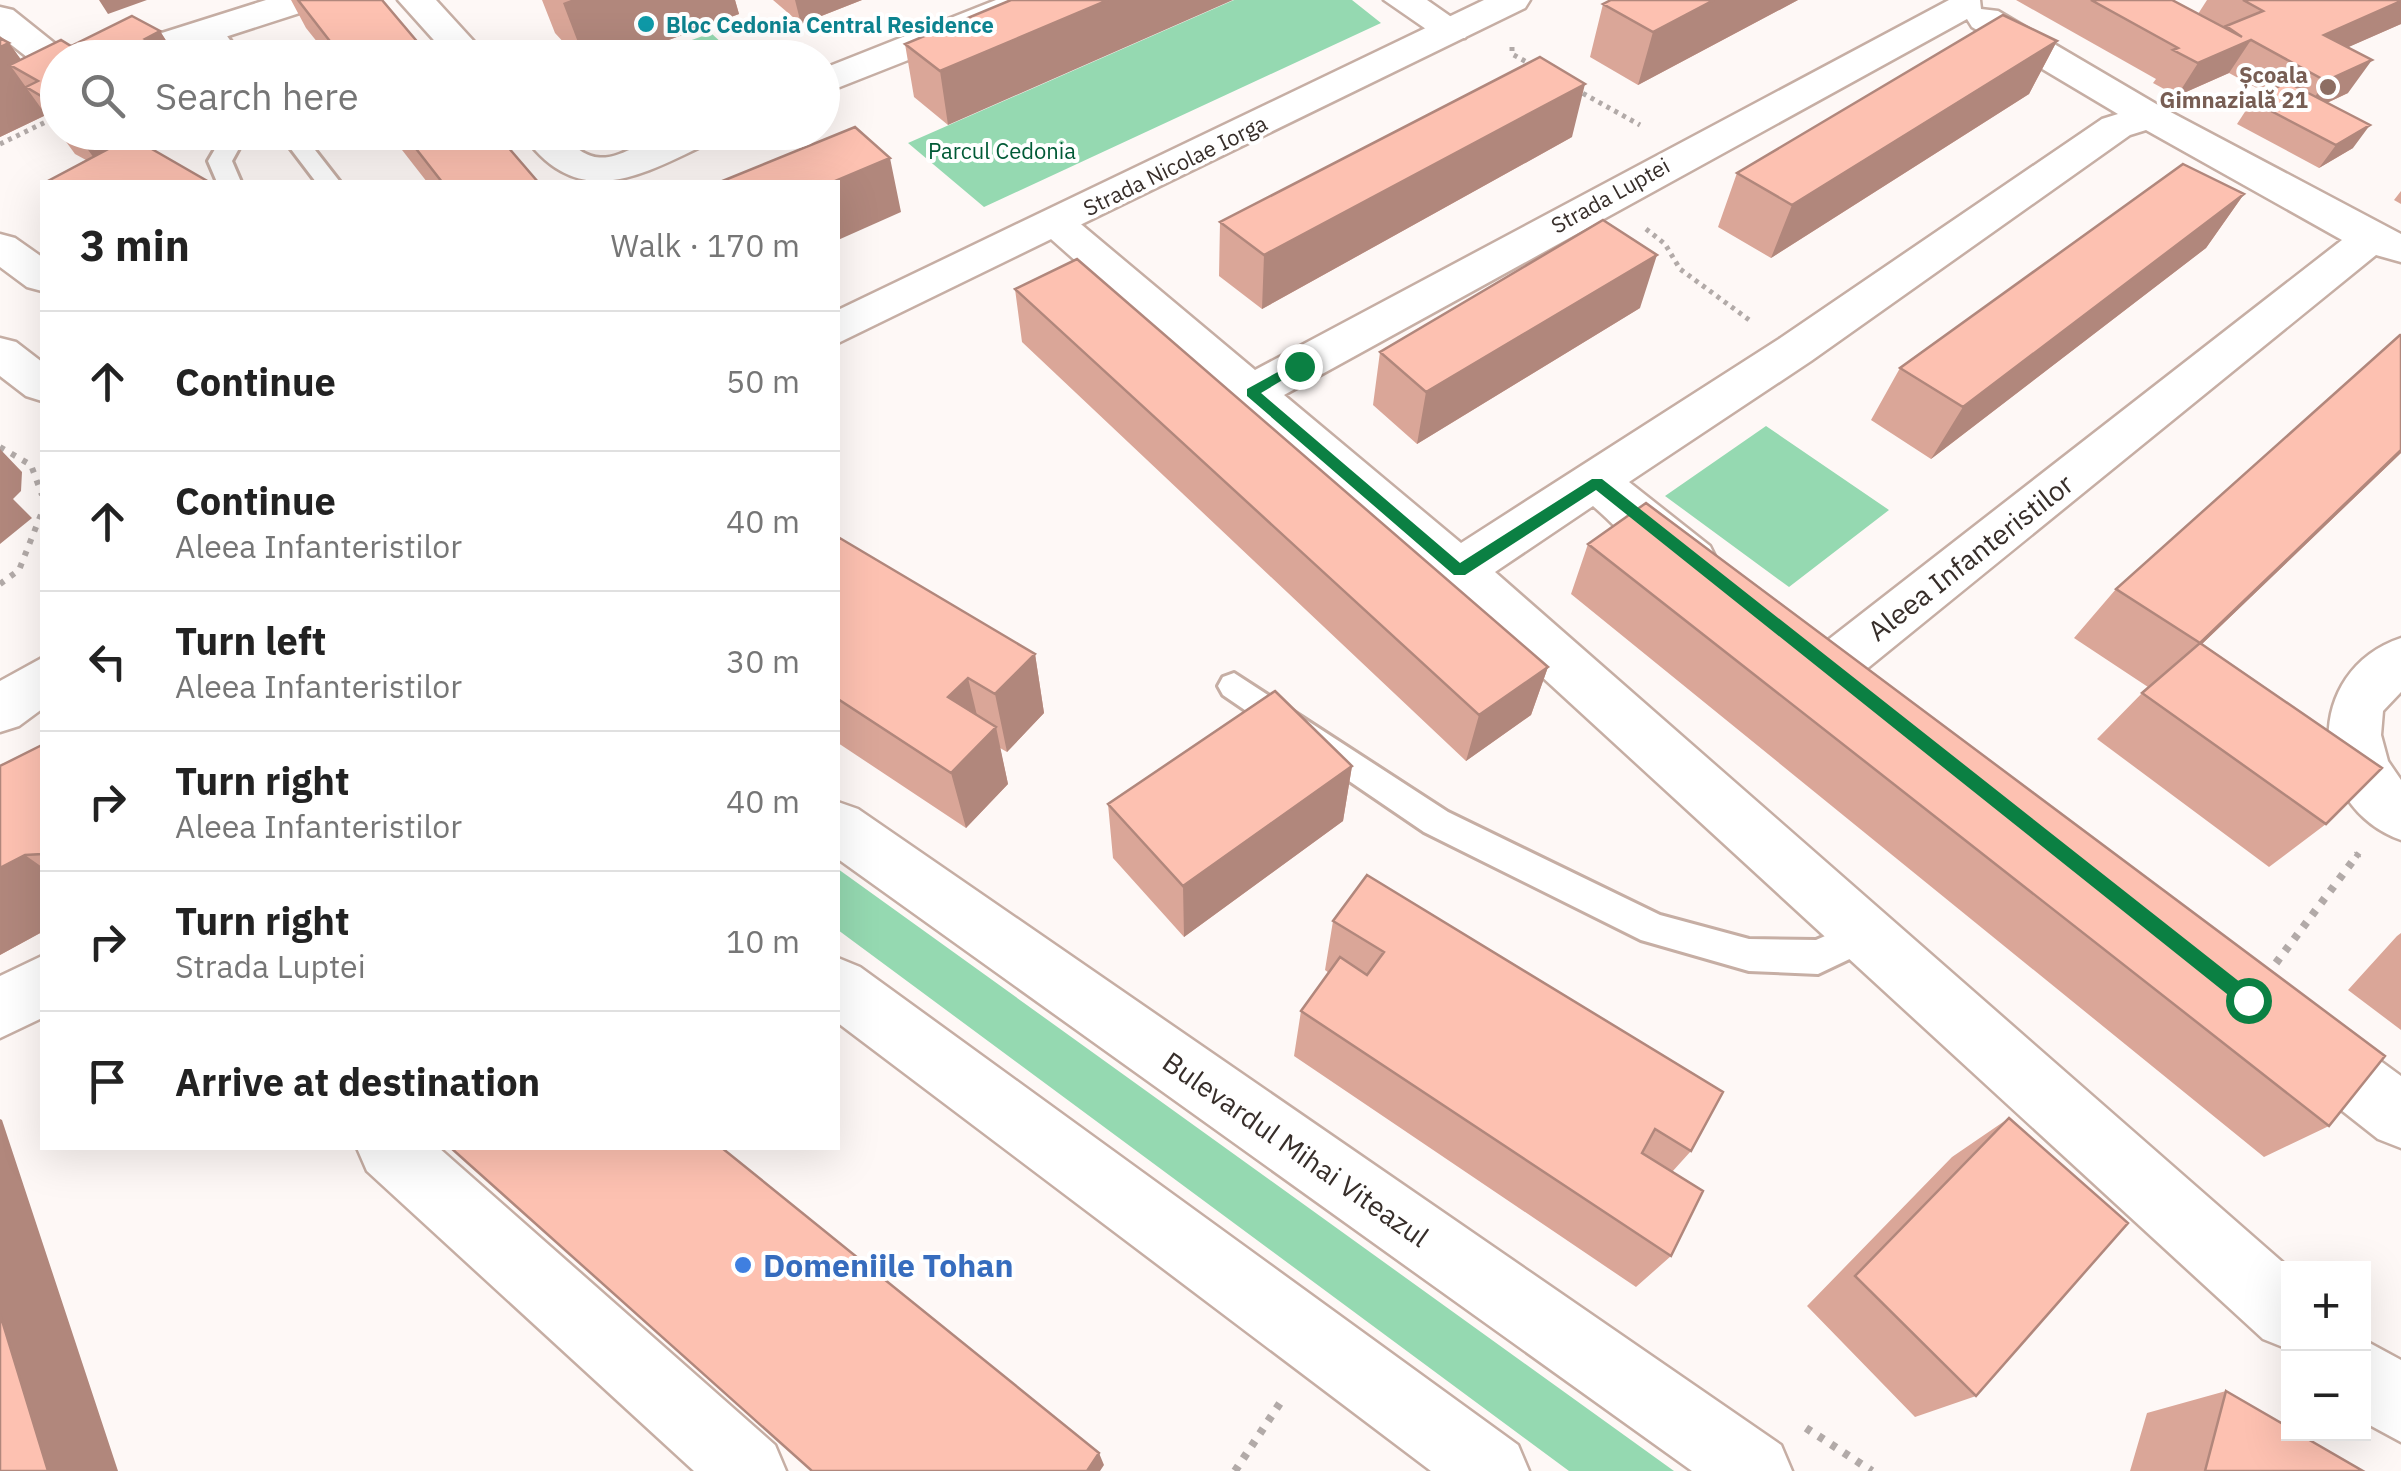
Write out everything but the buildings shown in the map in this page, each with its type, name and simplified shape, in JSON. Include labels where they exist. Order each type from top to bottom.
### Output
[{"type":"street","points":[[229,40],[302,0]]},
{"type":"street","points":[[840,75],[1027,0]]},
{"type":"street","points":[[1402,0],[1484,14]]},
{"type":"street","points":[[1967,3],[2149,116],[2386,244]]},
{"type":"street","name":"Strada Luptei","points":[[1252,392],[1967,3]]},
{"type":"street","points":[[436,6],[459,40]]},
{"type":"street","name":"Strada Nicolae Iorga","points":[[840,327],[1484,14]]},
{"type":"street","points":[[0,18],[40,49]]},
{"type":"street","points":[[1459,570],[1795,350],[2116,127],[2149,116]]},
{"type":"street","points":[[557,150],[568,162],[587,170],[608,170],[657,150]]},
{"type":"street","points":[[1056,224],[1459,570],[2281,1308]]},
{"type":"street","name":"Aleea Infanteristilor","points":[[1876,706],[1814,657],[2386,244]]},
{"type":"street","points":[[0,247],[40,276]]},
{"type":"street","points":[[0,353],[40,383]]},
{"type":"street","points":[[1597,483],[1727,588]]},
{"type":"street","points":[[2396,812],[2362,766],[2353,727],[2358,704],[2401,659]]},
{"type":"street","points":[[0,710],[40,681]]},
{"type":"street","points":[[0,719],[40,709]]},
{"type":"street","name":"Bulevardul Mihai Viteazul","points":[[840,828],[1755,1471]]},
{"type":"street","points":[[0,1010],[40,986]]},
{"type":"street","points":[[840,988],[1492,1471]]},
{"type":"street","points":[[2248,1000],[2401,1116]]},
{"type":"street","points":[[392,1150],[749,1471]]},
{"type":"street","points":[[2371,1382],[2401,1406]]},
{"type":"lane","points":[[226,150],[220,161],[228,180]]},
{"type":"lane","points":[[303,150],[326,180]]},
{"type":"lane","points":[[1234,686],[1436,822],[1654,929],[1749,954],[1818,957],[1864,935]]},
{"type":"path","points":[[1484,14],[1513,31],[1512,54],[1544,72]]},
{"type":"path","points":[[1560,80],[1640,125]]},
{"type":"path","points":[[0,144],[40,125]]},
{"type":"path","points":[[1605,197],[1665,244],[1680,268],[1795,350]]},
{"type":"path","points":[[0,447],[32,465],[40,490]]},
{"type":"path","points":[[0,584],[19,570],[40,517]]},
{"type":"path","points":[[2248,1000],[2396,812]]},
{"type":"green space","name":"Parcul Cedonia","points":[[1234,0],[1352,0],[1381,23],[984,207],[908,143]]},
{"type":"green space","points":[[711,33],[719,40],[692,40]]},
{"type":"green space","points":[[1766,426],[1889,510],[1789,587],[1665,496]]},
{"type":"green space","points":[[840,870],[1674,1471],[1569,1471],[840,931]]},
{"type":"place","name":"Bloc Cedonia Central Residence","points":[[646,24]]},
{"type":"place","name":"Școala Gimnazială 21","points":[[2328,87]]},
{"type":"place","name":"Domeniile Tohan","points":[[743,1265]]},
{"type":"route","points":[[1299,366],[1252,392],[1459,570],[1597,483],[2248,1000]]}]
